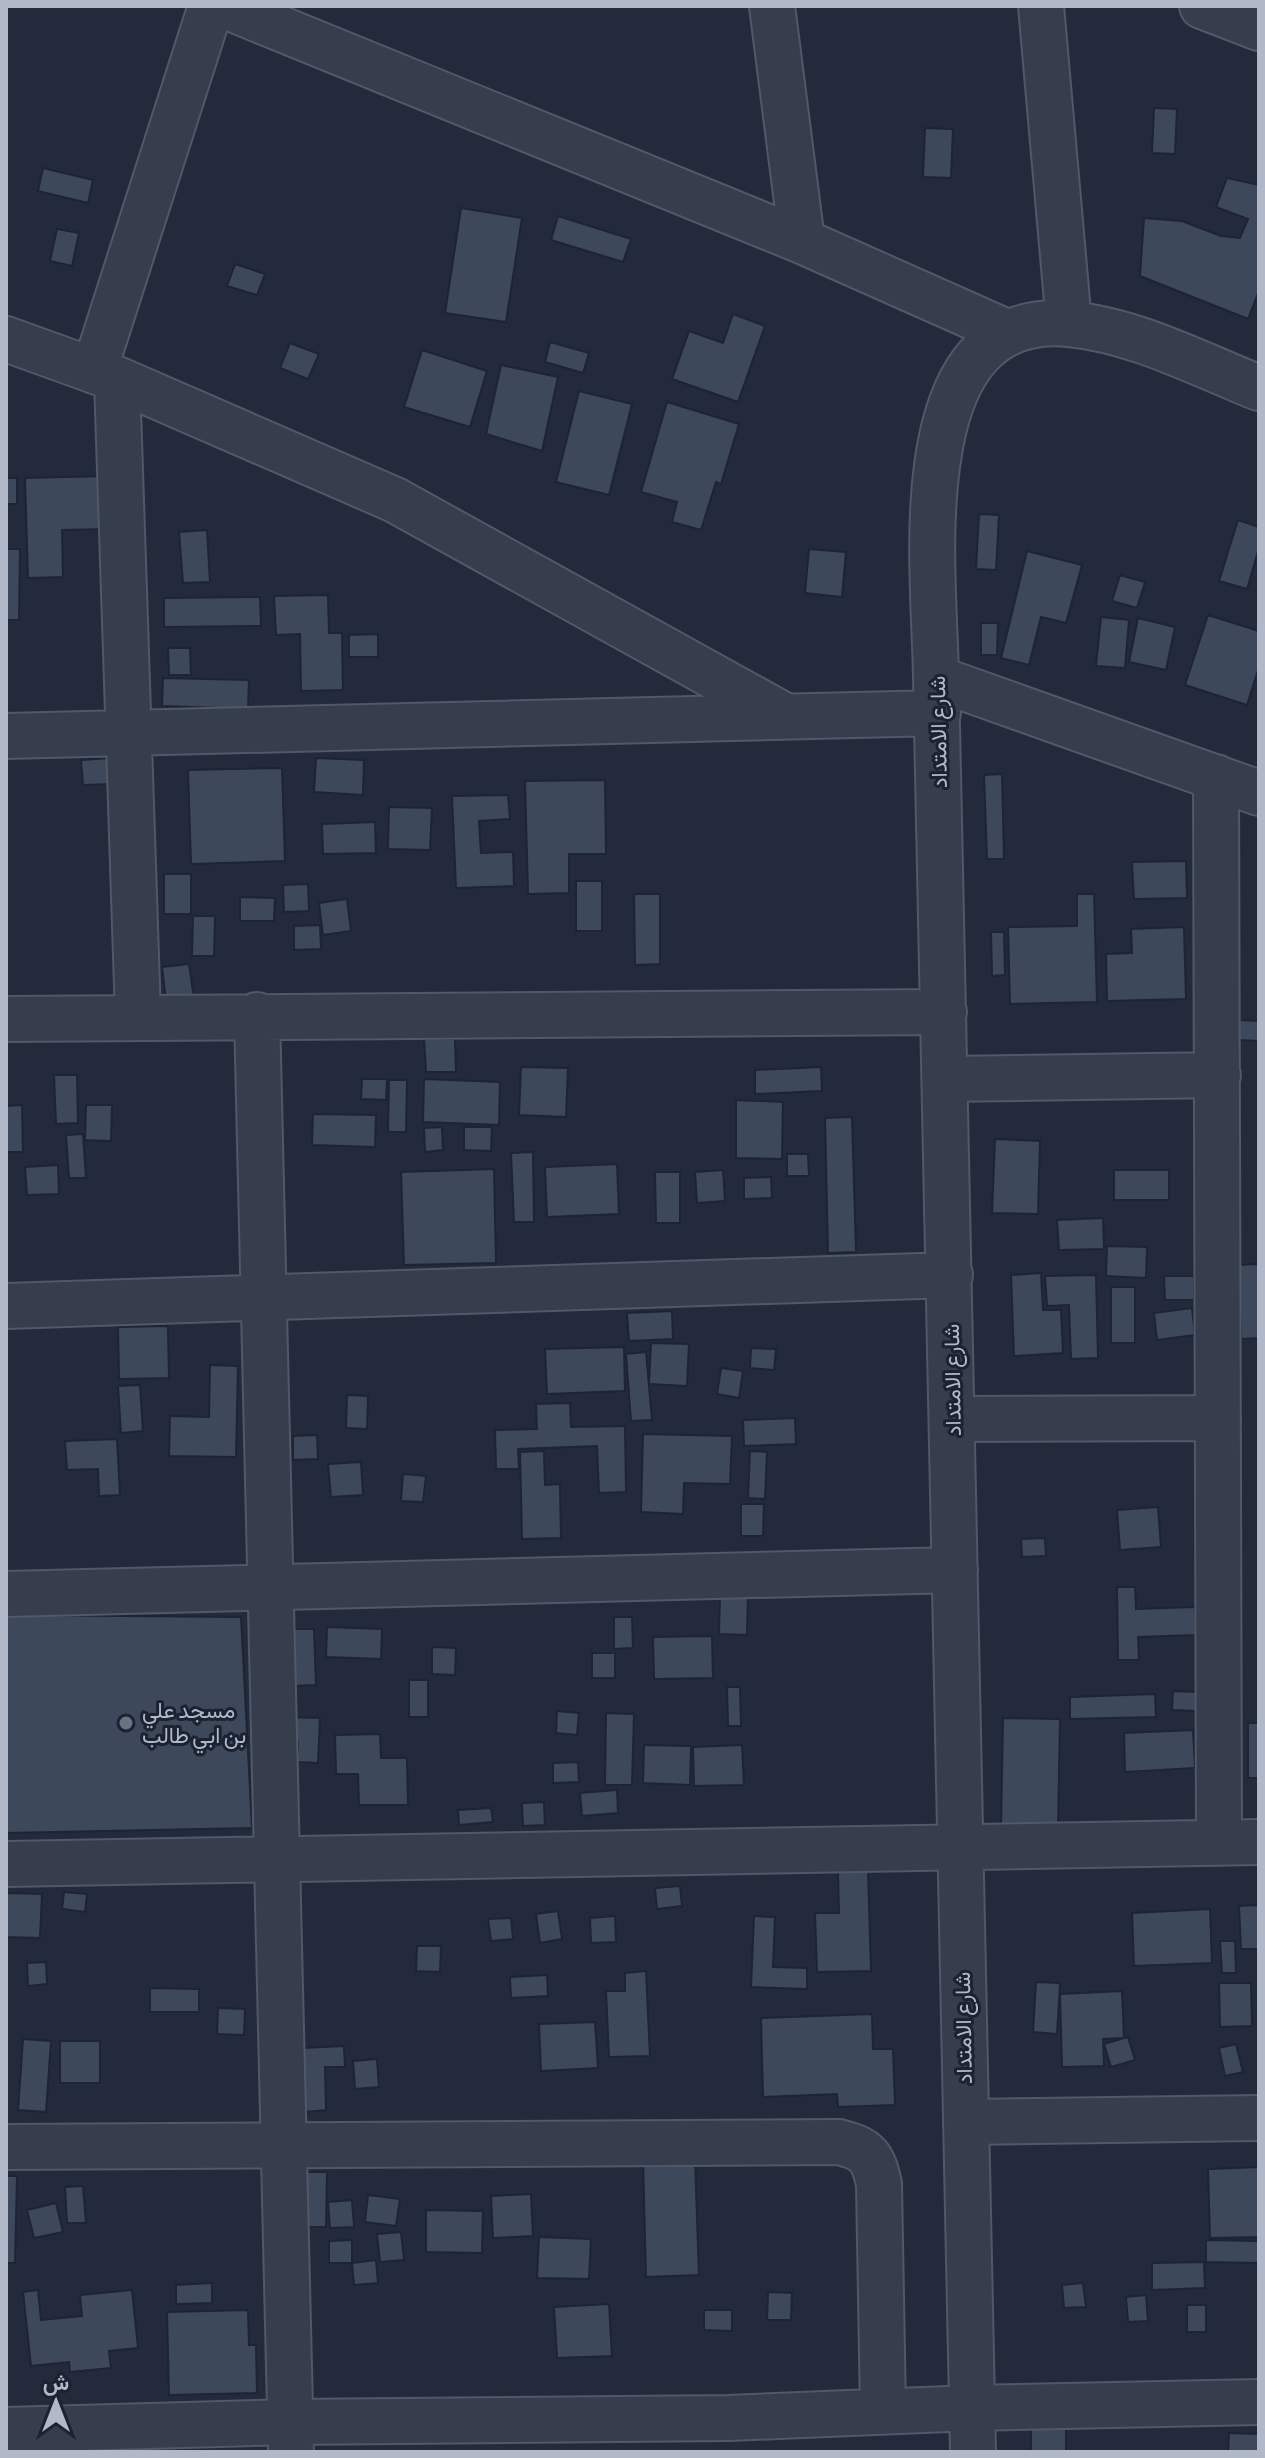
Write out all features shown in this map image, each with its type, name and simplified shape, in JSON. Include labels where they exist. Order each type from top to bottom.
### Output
[{"type":"street","points":[[138,1017],[130,732],[105,375],[211,6]]},
{"type":"street","points":[[225,6],[802,241],[1009,333],[1039,324],[1069,324],[1128,338],[1259,388]]},
{"type":"street","points":[[772,6],[802,241]]},
{"type":"street","points":[[1041,6],[1069,324]]},
{"type":"street","points":[[1202,6],[1259,28]]},
{"type":"street","name":"شارع الامتداد","points":[[973,2452],[937,696],[935,457],[951,397],[977,357],[1009,333]]},
{"type":"street","points":[[6,339],[105,375],[395,500],[787,717]]},
{"type":"street","points":[[6,736],[787,717],[937,696],[1216,777],[1259,793]]},
{"type":"street","points":[[6,1864],[1239,1843],[1218,1418],[1216,777]]},
{"type":"street","points":[[6,1019],[944,1012]]},
{"type":"street","points":[[257,1015],[290,2437]]},
{"type":"street","points":[[946,1079],[1218,1075]]},
{"type":"street","points":[[6,1306],[265,1300],[950,1275]]},
{"type":"street","points":[[953,1419],[1218,1418]]},
{"type":"street","points":[[6,1594],[955,1570]]},
{"type":"street","points":[[966,2122],[1259,2118]]},
{"type":"street","points":[[6,2147],[839,2142],[863,2148],[874,2159],[879,2184],[883,2411]]},
{"type":"street","points":[[6,2430],[290,2437],[729,2435],[883,2411],[1259,2402]]},
{"type":"building","points":[[1154,108],[1177,109],[1175,154],[1152,153]]},
{"type":"building","points":[[925,128],[953,129],[951,178],[923,177]]},
{"type":"building","points":[[43,168],[93,180],[88,203],[38,191]]},
{"type":"building","points":[[1227,178],[1259,185],[1259,291],[1248,319],[1140,276],[1144,218],[1182,221],[1221,236],[1240,238],[1248,219],[1216,207]]},
{"type":"building","points":[[461,208],[522,218],[506,322],[445,313]]},
{"type":"building","points":[[558,216],[631,239],[623,262],[551,240]]},
{"type":"building","points":[[57,229],[79,233],[72,266],[50,261]]},
{"type":"building","points":[[235,264],[265,274],[257,295],[227,286]]},
{"type":"building","points":[[733,314],[765,326],[738,402],[672,379],[689,331],[723,343]]},
{"type":"building","points":[[550,342],[589,353],[583,373],[545,362]]},
{"type":"building","points":[[290,343],[319,354],[308,379],[280,368]]},
{"type":"building","points":[[422,350],[487,371],[470,427],[404,407]]},
{"type":"building","points":[[501,365],[558,377],[542,451],[486,434]]},
{"type":"building","points":[[579,391],[632,404],[609,495],[556,482]]},
{"type":"building","points":[[667,402],[739,424],[721,484],[716,482],[701,530],[672,522],[677,502],[641,492]]},
{"type":"building","points":[[107,476],[109,529],[62,530],[63,577],[28,578],[25,478]]},
{"type":"building","points":[[6,478],[17,478],[17,504],[6,504]]},
{"type":"building","points":[[979,514],[999,515],[996,570],[976,569]]},
{"type":"building","points":[[1238,520],[1259,527],[1259,548],[1247,589],[1219,581]]},
{"type":"building","points":[[207,530],[210,582],[183,583],[179,532]]},
{"type":"building","points":[[6,549],[20,549],[19,620],[6,620]]},
{"type":"building","points":[[809,549],[846,552],[842,597],[805,593]]},
{"type":"building","points":[[1027,551],[1082,565],[1066,623],[1041,617],[1029,665],[1001,658]]},
{"type":"building","points":[[1120,575],[1145,582],[1137,608],[1112,601]]},
{"type":"building","points":[[328,595],[329,633],[342,633],[343,690],[301,691],[300,634],[276,635],[274,596]]},
{"type":"building","points":[[260,597],[261,626],[164,627],[164,598]]},
{"type":"building","points":[[1208,615],[1259,631],[1259,667],[1247,705],[1185,685]]},
{"type":"building","points":[[1101,617],[1129,620],[1125,668],[1096,666]]},
{"type":"building","points":[[1138,618],[1175,627],[1166,670],[1129,662]]},
{"type":"building","points":[[981,623],[998,623],[997,655],[981,655]]},
{"type":"building","points":[[378,634],[378,657],[349,657],[349,635]]},
{"type":"building","points":[[168,648],[190,648],[191,675],[169,675]]},
{"type":"building","points":[[163,678],[249,680],[248,709],[162,706]]},
{"type":"building","points":[[112,758],[114,784],[83,785],[81,760]]},
{"type":"building","points":[[316,758],[364,760],[363,795],[314,792]]},
{"type":"building","points":[[282,768],[285,861],[191,864],[188,770]]},
{"type":"building","points":[[1002,774],[1004,859],[987,859],[984,775]]},
{"type":"building","points":[[605,780],[606,854],[569,854],[569,893],[528,894],[525,781]]},
{"type":"building","points":[[508,795],[510,819],[479,821],[481,853],[513,852],[514,886],[456,888],[452,796]]},
{"type":"building","points":[[389,807],[432,808],[430,850],[388,849]]},
{"type":"building","points":[[375,822],[376,853],[323,854],[322,824]]},
{"type":"building","points":[[1186,861],[1187,898],[1134,899],[1132,862]]},
{"type":"building","points":[[164,874],[191,874],[191,914],[164,914]]},
{"type":"building","points":[[576,881],[602,881],[602,931],[576,931]]},
{"type":"building","points":[[308,884],[309,911],[284,912],[283,885]]},
{"type":"building","points":[[634,894],[660,894],[660,964],[635,965]]},
{"type":"building","points":[[1077,894],[1094,894],[1097,1002],[1010,1004],[1008,927],[1077,926]]},
{"type":"building","points":[[240,897],[275,898],[274,921],[240,921]]},
{"type":"building","points":[[347,899],[351,931],[323,935],[319,903]]},
{"type":"building","points":[[193,916],[215,916],[214,956],[192,956]]},
{"type":"building","points":[[320,925],[321,949],[294,950],[294,926]]},
{"type":"building","points":[[1184,927],[1186,999],[1107,1001],[1106,954],[1132,953],[1131,929]]},
{"type":"building","points":[[991,932],[1004,932],[1005,975],[992,976]]},
{"type":"building","points":[[189,964],[195,1005],[167,1009],[162,967]]},
{"type":"building","points":[[1239,1020],[1259,1021],[1259,1041],[1237,1040]]},
{"type":"building","points":[[424,1039],[455,1039],[456,1072],[426,1072]]},
{"type":"building","points":[[521,1067],[568,1068],[566,1117],[519,1115]]},
{"type":"building","points":[[821,1067],[822,1091],[755,1094],[755,1070]]},
{"type":"building","points":[[54,1075],[77,1075],[78,1123],[56,1124]]},
{"type":"building","points":[[362,1079],[387,1079],[386,1100],[361,1099]]},
{"type":"building","points":[[424,1079],[500,1082],[499,1125],[423,1122]]},
{"type":"building","points":[[389,1080],[407,1080],[406,1132],[388,1132]]},
{"type":"building","points":[[736,1100],[783,1102],[782,1159],[736,1158]]},
{"type":"building","points":[[22,1105],[23,1152],[6,1152],[6,1106]]},
{"type":"building","points":[[86,1105],[112,1105],[111,1141],[85,1140]]},
{"type":"building","points":[[313,1114],[376,1115],[375,1147],[312,1145]]},
{"type":"building","points":[[852,1117],[856,1252],[828,1253],[825,1118]]},
{"type":"building","points":[[442,1127],[443,1150],[425,1152],[424,1128]]},
{"type":"building","points":[[464,1127],[492,1127],[491,1151],[464,1150]]},
{"type":"building","points":[[83,1134],[86,1178],[69,1178],[66,1135]]},
{"type":"building","points":[[995,1139],[1040,1141],[1038,1214],[992,1213]]},
{"type":"building","points":[[533,1152],[534,1222],[514,1222],[511,1153]]},
{"type":"building","points":[[787,1154],[808,1154],[809,1176],[787,1176]]},
{"type":"building","points":[[617,1164],[619,1214],[547,1217],[545,1167]]},
{"type":"building","points":[[58,1165],[59,1194],[27,1195],[25,1167]]},
{"type":"building","points":[[494,1169],[496,1263],[404,1265],[401,1172]]},
{"type":"building","points":[[723,1170],[725,1201],[697,1203],[695,1172]]},
{"type":"building","points":[[1114,1170],[1169,1170],[1169,1200],[1114,1200]]},
{"type":"building","points":[[655,1172],[680,1172],[680,1223],[656,1223]]},
{"type":"building","points":[[771,1177],[772,1198],[744,1199],[744,1178]]},
{"type":"building","points":[[1103,1218],[1104,1249],[1059,1250],[1057,1220]]},
{"type":"building","points":[[1107,1246],[1147,1247],[1146,1278],[1106,1276]]},
{"type":"building","points":[[1259,1264],[1259,1338],[1241,1339],[1239,1265]]},
{"type":"building","points":[[1041,1273],[1043,1310],[1061,1310],[1063,1353],[1014,1356],[1011,1275]]},
{"type":"building","points":[[1096,1275],[1098,1358],[1071,1359],[1069,1305],[1047,1306],[1045,1276]]},
{"type":"building","points":[[1164,1276],[1194,1276],[1194,1300],[1165,1300]]},
{"type":"building","points":[[1111,1287],[1135,1287],[1135,1343],[1111,1343]]},
{"type":"building","points":[[1192,1308],[1195,1335],[1157,1340],[1154,1313]]},
{"type":"building","points":[[672,1311],[673,1339],[629,1341],[627,1313]]},
{"type":"building","points":[[168,1326],[169,1378],[119,1379],[118,1327]]},
{"type":"building","points":[[651,1343],[689,1344],[687,1386],[649,1384]]},
{"type":"building","points":[[624,1347],[625,1391],[547,1394],[545,1349]]},
{"type":"building","points":[[751,1348],[776,1349],[774,1370],[750,1368]]},
{"type":"building","points":[[646,1352],[652,1420],[631,1421],[626,1354]]},
{"type":"building","points":[[210,1365],[238,1366],[236,1457],[169,1456],[170,1416],[209,1417]]},
{"type":"building","points":[[721,1368],[743,1371],[739,1398],[717,1394]]},
{"type":"building","points":[[140,1385],[143,1431],[121,1433],[118,1386]]},
{"type":"building","points":[[347,1395],[368,1396],[367,1429],[346,1428]]},
{"type":"building","points":[[570,1403],[571,1427],[625,1426],[626,1492],[599,1493],[597,1446],[518,1449],[519,1469],[496,1469],[495,1430],[537,1429],[536,1404]]},
{"type":"building","points":[[795,1418],[796,1444],[744,1446],[743,1420]]},
{"type":"building","points":[[643,1434],[732,1436],[730,1484],[684,1483],[683,1514],[641,1512]]},
{"type":"building","points":[[317,1435],[318,1459],[293,1460],[293,1436]]},
{"type":"building","points":[[117,1439],[120,1495],[99,1496],[98,1469],[67,1470],[65,1441]]},
{"type":"building","points":[[544,1451],[545,1485],[560,1484],[561,1538],[522,1539],[520,1452]]},
{"type":"building","points":[[750,1451],[767,1452],[765,1499],[748,1498]]},
{"type":"building","points":[[361,1462],[363,1495],[331,1497],[328,1464]]},
{"type":"building","points":[[403,1474],[426,1476],[423,1502],[401,1501]]},
{"type":"building","points":[[741,1504],[764,1504],[763,1536],[741,1536]]},
{"type":"building","points":[[1158,1507],[1161,1547],[1120,1550],[1117,1510]]},
{"type":"building","points":[[1045,1538],[1046,1556],[1022,1557],[1021,1539]]},
{"type":"building","points":[[1117,1587],[1135,1587],[1136,1609],[1195,1607],[1196,1635],[1138,1637],[1139,1660],[1118,1660]]},
{"type":"building","points":[[720,1594],[748,1595],[747,1635],[719,1634]]},
{"type":"building","name":"مسجد علي بن ابي طالب","points":[[6,1615],[241,1617],[252,1828],[6,1833]]},
{"type":"building","points":[[614,1617],[632,1617],[633,1648],[614,1649]]},
{"type":"building","points":[[327,1627],[382,1629],[381,1659],[326,1657]]},
{"type":"building","points":[[288,1629],[314,1629],[316,1685],[290,1686]]},
{"type":"building","points":[[712,1636],[713,1678],[654,1679],[653,1637]]},
{"type":"building","points":[[432,1647],[456,1648],[455,1675],[432,1674]]},
{"type":"building","points":[[592,1653],[615,1653],[615,1678],[592,1678]]},
{"type":"building","points":[[409,1680],[428,1680],[428,1717],[409,1717]]},
{"type":"building","points":[[727,1687],[740,1687],[741,1726],[728,1726]]},
{"type":"building","points":[[1173,1691],[1198,1692],[1196,1711],[1172,1710]]},
{"type":"building","points":[[1155,1694],[1156,1717],[1070,1719],[1070,1697]]},
{"type":"building","points":[[557,1711],[579,1713],[577,1735],[556,1733]]},
{"type":"building","points":[[606,1713],[634,1714],[632,1785],[605,1785]]},
{"type":"building","points":[[277,1717],[320,1718],[318,1763],[297,1762],[298,1742],[277,1741]]},
{"type":"building","points":[[1003,1718],[1060,1719],[1058,1828],[1001,1827]]},
{"type":"building","points":[[1248,1723],[1259,1723],[1259,1778],[1248,1778]]},
{"type":"building","points":[[1193,1730],[1195,1768],[1125,1772],[1124,1733]]},
{"type":"building","points":[[380,1734],[381,1758],[407,1758],[408,1805],[359,1805],[358,1774],[336,1774],[335,1735]]},
{"type":"building","points":[[644,1745],[691,1746],[690,1785],[643,1783]]},
{"type":"building","points":[[742,1745],[744,1785],[694,1786],[693,1747]]},
{"type":"building","points":[[578,1762],[579,1782],[553,1783],[553,1763]]},
{"type":"building","points":[[617,1790],[618,1813],[582,1816],[580,1793]]},
{"type":"building","points":[[544,1802],[545,1825],[523,1826],[522,1803]]},
{"type":"building","points":[[491,1808],[493,1822],[459,1825],[458,1810]]},
{"type":"building","points":[[868,1870],[871,1971],[817,1972],[815,1913],[839,1913],[838,1871]]},
{"type":"building","points":[[680,1886],[682,1906],[657,1909],[655,1888]]},
{"type":"building","points":[[64,1892],[87,1894],[85,1912],[62,1909]]},
{"type":"building","points":[[6,1893],[42,1894],[40,1938],[6,1937]]},
{"type":"building","points":[[1259,1905],[1259,1949],[1241,1949],[1239,1906]]},
{"type":"building","points":[[1210,1909],[1212,1963],[1134,1966],[1132,1913]]},
{"type":"building","points":[[558,1911],[562,1939],[540,1943],[536,1914]]},
{"type":"building","points":[[615,1916],[616,1942],[591,1943],[590,1918]]},
{"type":"building","points":[[754,1916],[775,1917],[773,1967],[807,1968],[807,1989],[751,1987]]},
{"type":"building","points":[[511,1918],[513,1939],[491,1941],[488,1919]]},
{"type":"building","points":[[1220,1941],[1235,1941],[1236,1973],[1222,1973]]},
{"type":"building","points":[[417,1946],[441,1946],[440,1972],[416,1971]]},
{"type":"building","points":[[46,1962],[47,1984],[28,1986],[27,1963]]},
{"type":"building","points":[[646,1971],[650,2056],[609,2057],[606,1991],[625,1991],[625,1973]]},
{"type":"building","points":[[547,1975],[548,1996],[511,1998],[510,1977]]},
{"type":"building","points":[[1036,1982],[1060,1983],[1057,2034],[1033,2032]]},
{"type":"building","points":[[1219,1983],[1251,1983],[1252,2026],[1220,2027]]},
{"type":"building","points":[[150,1988],[199,1989],[199,2012],[150,2012]]},
{"type":"building","points":[[1122,1991],[1124,2038],[1103,2039],[1104,2066],[1062,2067],[1060,1994]]},
{"type":"building","points":[[218,2008],[245,2009],[244,2035],[217,2034]]},
{"type":"building","points":[[872,2014],[873,2049],[893,2049],[895,2105],[838,2107],[837,2094],[763,2097],[761,2018]]},
{"type":"building","points":[[595,2022],[598,2068],[541,2071],[539,2024]]},
{"type":"building","points":[[1128,2037],[1135,2060],[1111,2067],[1104,2044]]},
{"type":"building","points":[[23,2039],[51,2041],[46,2112],[18,2110]]},
{"type":"building","points":[[60,2041],[100,2041],[100,2083],[60,2083]]},
{"type":"building","points":[[1236,2044],[1243,2072],[1225,2076],[1219,2048]]},
{"type":"building","points":[[344,2046],[345,2067],[325,2067],[326,2110],[305,2112],[302,2048]]},
{"type":"building","points":[[377,2059],[379,2087],[355,2089],[353,2061]]},
{"type":"building","points":[[695,2158],[699,2275],[646,2277],[643,2159]]},
{"type":"building","points":[[1259,2167],[1259,2237],[1210,2238],[1208,2169]]},
{"type":"building","points":[[305,2172],[327,2172],[326,2227],[304,2227]]},
{"type":"building","points":[[6,2176],[17,2176],[15,2263],[6,2263]]},
{"type":"building","points":[[83,2186],[86,2223],[67,2223],[65,2187]]},
{"type":"building","points":[[531,2194],[533,2236],[493,2238],[491,2196]]},
{"type":"building","points":[[368,2195],[400,2199],[396,2226],[365,2222]]},
{"type":"building","points":[[352,2200],[354,2227],[330,2228],[328,2202]]},
{"type":"building","points":[[56,2203],[63,2232],[34,2238],[27,2210]]},
{"type":"building","points":[[426,2210],[483,2211],[482,2253],[426,2252]]},
{"type":"building","points":[[401,2232],[404,2260],[380,2262],[377,2234]]},
{"type":"building","points":[[539,2237],[591,2239],[589,2279],[537,2278]]},
{"type":"building","points":[[352,2240],[352,2263],[329,2263],[329,2241]]},
{"type":"building","points":[[1206,2240],[1259,2241],[1259,2263],[1206,2262]]},
{"type":"building","points":[[376,2260],[378,2283],[354,2285],[352,2263]]},
{"type":"building","points":[[1204,2262],[1205,2288],[1152,2290],[1152,2263]]},
{"type":"building","points":[[212,2283],[212,2303],[176,2304],[176,2285]]},
{"type":"building","points":[[1083,2283],[1086,2307],[1064,2308],[1062,2285]]},
{"type":"building","points":[[38,2290],[41,2320],[82,2316],[80,2295],[132,2290],[138,2348],[109,2351],[111,2368],[70,2372],[69,2362],[31,2366],[23,2292]]},
{"type":"building","points":[[768,2292],[792,2293],[791,2320],[767,2320]]},
{"type":"building","points":[[1146,2295],[1148,2321],[1128,2322],[1126,2297]]},
{"type":"building","points":[[609,2304],[612,2356],[557,2358],[554,2307]]},
{"type":"building","points":[[1187,2305],[1206,2305],[1206,2332],[1187,2332]]},
{"type":"building","points":[[248,2310],[249,2345],[256,2345],[257,2393],[169,2395],[167,2312]]},
{"type":"building","points":[[704,2310],[732,2310],[732,2331],[704,2330]]},
{"type":"building","points":[[1031,2419],[1066,2419],[1066,2452],[1031,2452]]},
{"type":"building","points":[[1229,2433],[1259,2434],[1258,2452],[1228,2452]]},
{"type":"place","name":"مسجد علي بن ابي طالب","points":[[126,1723]]}]
